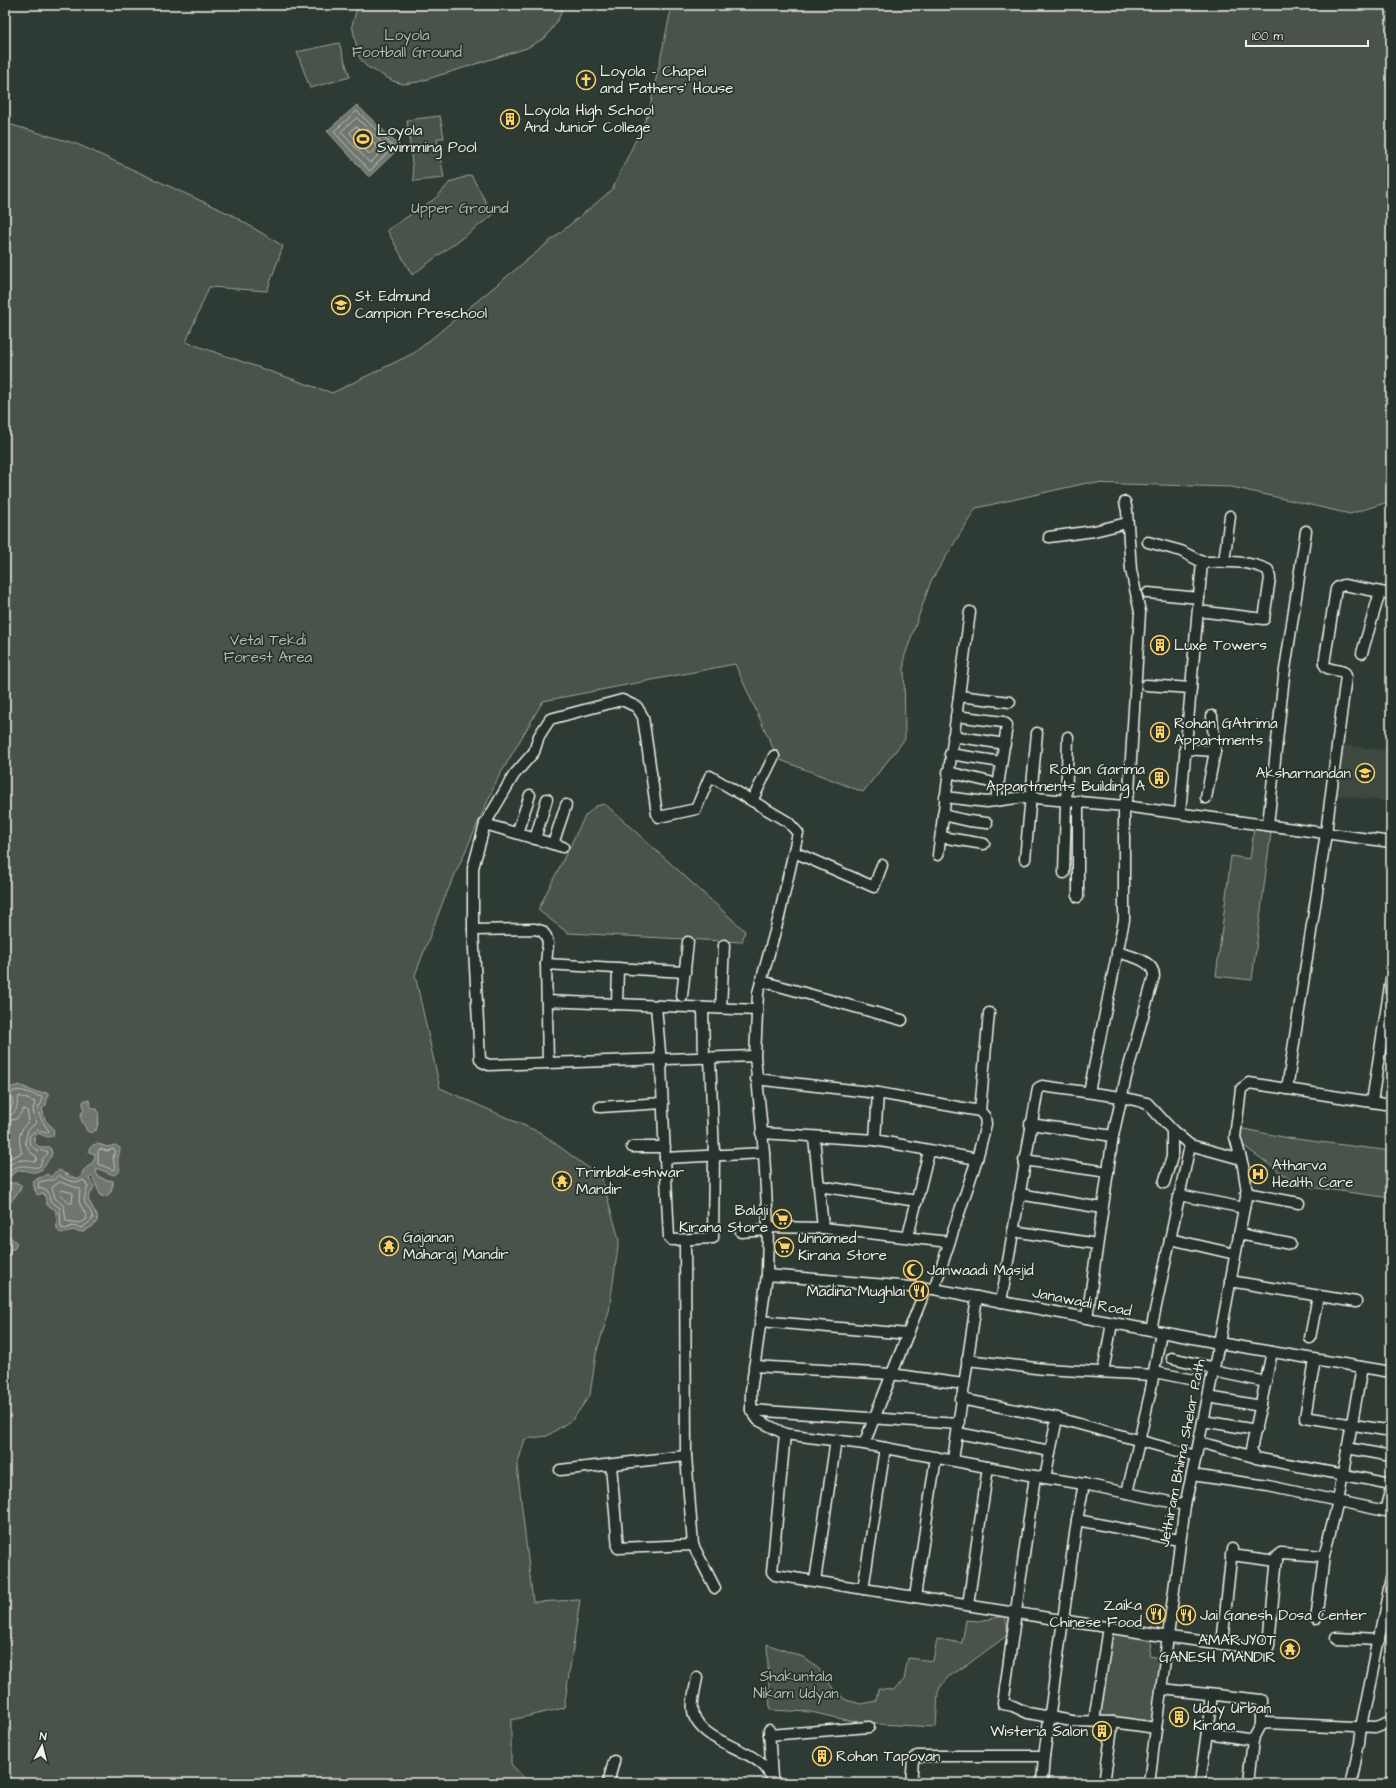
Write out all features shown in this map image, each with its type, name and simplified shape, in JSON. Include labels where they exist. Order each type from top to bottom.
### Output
[{"type":"street","points":[[1089,1092],[1124,920],[1124,806],[1129,791],[1140,612],[1131,570],[1125,502]]},
{"type":"street","points":[[1224,562],[1230,516]]},
{"type":"street","points":[[1049,537],[1094,531],[1128,523]]},
{"type":"street","points":[[1268,825],[1284,676],[1306,531]]},
{"type":"street","points":[[1148,542],[1181,551],[1202,562],[1224,562],[1259,566],[1268,570],[1270,578],[1264,619],[1198,612]]},
{"type":"street","points":[[1180,813],[1202,562]]},
{"type":"street","points":[[1287,1089],[1326,833],[1346,676],[1342,671],[1329,669],[1324,664],[1336,589],[1338,586],[1344,585],[1391,594]]},
{"type":"street","points":[[1362,653],[1380,592]]},
{"type":"street","points":[[1148,593],[1199,598]]},
{"type":"street","points":[[938,855],[950,754],[970,612]]},
{"type":"street","points":[[1146,685],[1191,688]]},
{"type":"street","points":[[958,696],[1010,702]]},
{"type":"street","points":[[755,1056],[489,1065],[482,1062],[480,1059],[473,930],[474,868],[485,824],[514,775],[534,752],[539,736],[550,719],[622,700],[637,707],[643,717],[659,817],[696,809],[710,776],[788,822],[796,829],[798,838],[758,993],[755,1056],[764,1153],[768,1229],[766,1275],[751,1390],[751,1410],[758,1420],[785,1434],[864,1444],[1084,1484],[1185,1505]]},
{"type":"street","points":[[956,716],[1006,724],[1008,727],[996,800]]},
{"type":"street","points":[[1206,798],[1215,751],[1215,736],[1212,716]]},
{"type":"street","points":[[1025,859],[1037,733]]},
{"type":"street","points":[[953,736],[1005,744]]},
{"type":"street","points":[[1064,873],[1068,737]]},
{"type":"street","points":[[1186,749],[1215,751]]},
{"type":"street","points":[[950,754],[994,762]]},
{"type":"street","points":[[752,801],[774,756]]},
{"type":"street","points":[[948,772],[990,782]]},
{"type":"street","points":[[517,833],[530,794]]},
{"type":"street","points":[[945,797],[987,802],[1031,798],[1078,801],[1180,813],[1391,842]]},
{"type":"street","points":[[535,838],[547,799]]},
{"type":"street","points":[[1078,801],[1078,897]]},
{"type":"street","points":[[485,824],[558,846],[566,805]]},
{"type":"street","points":[[943,815],[969,821],[987,823]]},
{"type":"street","points":[[941,837],[984,844]]},
{"type":"street","points":[[794,852],[874,887],[882,865]]},
{"type":"street","points":[[473,930],[535,929],[542,931],[546,936],[548,943],[546,964],[548,1063]]},
{"type":"street","points":[[682,996],[688,942]]},
{"type":"street","points":[[721,1008],[724,945]]},
{"type":"street","points":[[1087,1318],[1113,1136],[1121,1097],[1154,972],[1148,964],[1117,952]]},
{"type":"street","points":[[546,964],[685,972]]},
{"type":"street","points":[[617,1004],[618,968]]},
{"type":"street","points":[[1372,1102],[1391,979]]},
{"type":"street","points":[[762,981],[902,1020]]},
{"type":"street","points":[[547,1001],[757,1010]]},
{"type":"street","points":[[656,1006],[661,1058],[669,1238],[672,1240],[713,1238],[714,1155],[703,1008]]},
{"type":"street","points":[[980,1111],[989,1013]]},
{"type":"street","points":[[756,1079],[878,1093],[980,1111],[986,1117],[987,1122],[977,1159],[949,1242],[891,1374],[864,1444]]},
{"type":"street","name":"Jethiram Bhima Shelar Path","points":[[1149,1783],[1169,1637],[1179,1540],[1219,1343],[1246,1193],[1241,1159],[1235,1138],[1241,1089],[1249,1083],[1391,1104]]},
{"type":"street","points":[[1001,1302],[1030,1124],[1038,1088],[1042,1086],[1089,1092],[1147,1103],[1172,1130],[1190,1145],[1241,1159]]},
{"type":"street","points":[[875,1140],[878,1093]]},
{"type":"street","points":[[600,1107],[663,1102]]},
{"type":"street","points":[[1030,1124],[1113,1136]]},
{"type":"street","points":[[1164,1184],[1172,1156],[1172,1130]]},
{"type":"street","points":[[762,1133],[875,1140],[977,1159]]},
{"type":"street","points":[[814,1137],[823,1228]]},
{"type":"street","points":[[1127,1493],[1154,1373],[1156,1331],[1170,1239],[1190,1145]]},
{"type":"street","points":[[632,1147],[665,1152],[714,1155],[764,1153]]},
{"type":"street","points":[[908,1236],[928,1151]]},
{"type":"street","points":[[1024,1160],[1108,1172]]},
{"type":"street","points":[[819,1186],[916,1201]]},
{"type":"street","points":[[1246,1193],[1299,1203]]},
{"type":"street","points":[[1019,1194],[1102,1208]]},
{"type":"street","points":[[1179,1195],[1244,1208]]},
{"type":"street","points":[[741,1232],[768,1229],[823,1228],[908,1236],[949,1242]]},
{"type":"street","points":[[1013,1231],[1097,1244]]},
{"type":"street","points":[[1239,1234],[1290,1244]]},
{"type":"street","points":[[1170,1239],[1235,1254]]},
{"type":"street","points":[[685,1240],[686,1456],[693,1545],[715,1588]]},
{"type":"street","name":"Janawadi Road","points":[[766,1275],[930,1288],[1219,1343],[1391,1372]]},
{"type":"street","points":[[1230,1280],[1356,1302]]},
{"type":"street","points":[[1310,1338],[1318,1296]]},
{"type":"street","points":[[953,1460],[977,1297]]},
{"type":"street","points":[[760,1321],[908,1334]]},
{"type":"street","points":[[1103,1372],[1112,1323]]},
{"type":"street","points":[[1254,1457],[1251,1450],[1272,1352]]},
{"type":"street","points":[[1172,1358],[1206,1366],[1213,1371],[1266,1382]]},
{"type":"street","points":[[967,1360],[1044,1369],[1154,1373],[1194,1380]]},
{"type":"street","points":[[1315,1360],[1305,1417],[1391,1431]]},
{"type":"street","points":[[754,1366],[891,1374],[963,1384]]},
{"type":"street","points":[[1316,1620],[1324,1556],[1338,1501],[1362,1368]]},
{"type":"street","points":[[1208,1397],[1260,1406]]},
{"type":"street","points":[[961,1399],[1057,1418],[1196,1456]]},
{"type":"street","points":[[751,1410],[874,1418],[958,1428],[1050,1451]]},
{"type":"street","points":[[1045,1478],[1057,1418]]},
{"type":"street","points":[[1203,1421],[1256,1430]]},
{"type":"street","points":[[785,1434],[772,1572],[775,1575],[1169,1637],[1268,1648],[1277,1556],[1281,1553],[1324,1556]]},
{"type":"street","points":[[815,1581],[836,1440]]},
{"type":"street","points":[[1199,1442],[1254,1457],[1391,1484]]},
{"type":"street","points":[[863,1588],[885,1448]]},
{"type":"street","points":[[1347,1448],[1391,1456]]},
{"type":"street","points":[[560,1470],[686,1456]]},
{"type":"street","points":[[916,1597],[936,1457]]},
{"type":"street","points":[[611,1465],[618,1548],[693,1545]]},
{"type":"street","points":[[968,1605],[988,1467]]},
{"type":"street","points":[[1192,1475],[1268,1486],[1385,1511],[1391,1488]]},
{"type":"street","points":[[1035,1476],[1003,1704],[1013,1706],[1028,1713],[1072,1721],[1114,1722],[1156,1728]]},
{"type":"street","points":[[1042,1783],[1044,1756],[1077,1520],[1084,1484]]},
{"type":"street","points":[[1077,1520],[1179,1540]]},
{"type":"street","points":[[1222,1644],[1231,1552],[1277,1561]]},
{"type":"street","points":[[1350,1783],[1359,1746],[1379,1640],[1388,1609],[1391,1579]]},
{"type":"street","points":[[1094,1722],[1108,1627]]},
{"type":"street","points":[[1336,1638],[1379,1640]]},
{"type":"street","points":[[697,1678],[693,1704],[695,1720],[705,1731],[764,1766],[772,1780]]},
{"type":"street","points":[[1162,1689],[1261,1700],[1261,1725],[1253,1740],[1248,1783]]},
{"type":"street","points":[[1200,1783],[1212,1695]]},
{"type":"street","points":[[1104,1783],[1114,1722]]},
{"type":"street","points":[[1261,1725],[1266,1723],[1376,1728],[1391,1722]]},
{"type":"street","points":[[772,1780],[769,1732],[869,1727]]},
{"type":"street","points":[[1207,1733],[1253,1740]]},
{"type":"street","points":[[911,1783],[913,1760],[917,1756],[1044,1756]]},
{"type":"street","points":[[608,1783],[614,1761]]},
{"type":"shaded area","name":"Aksharnandan","points":[[1342,745],[1391,751],[1391,802],[1336,795]]},
{"type":"green space","name":"Loyola Football Ground","points":[[358,5],[562,5],[562,11],[546,37],[527,48],[418,82],[403,84],[393,81],[366,66],[359,57],[352,25]]},
{"type":"green space","name":"Vetal Tekdi Forest Area","points":[[672,5],[1391,5],[1391,501],[1350,514],[1232,487],[1087,483],[976,508],[931,581],[904,658],[905,739],[863,792],[778,759],[735,664],[543,701],[498,778],[444,899],[415,975],[440,1088],[541,1133],[602,1178],[619,1240],[609,1311],[596,1354],[590,1395],[573,1419],[547,1436],[525,1439],[517,1466],[533,1602],[580,1600],[564,1708],[511,1720],[511,1764],[529,1783],[5,1783],[5,1257],[9,1257],[9,1251],[15,1248],[6,1226],[8,1211],[6,1207],[21,1189],[9,1183],[7,1179],[19,1171],[23,1170],[35,1172],[43,1168],[52,1153],[51,1149],[39,1147],[34,1142],[35,1135],[38,1133],[42,1135],[52,1127],[45,1120],[42,1109],[46,1105],[48,1093],[34,1092],[24,1087],[7,1089],[5,1092],[5,123],[77,144],[232,215],[283,246],[267,291],[209,287],[186,342],[332,393],[414,353],[612,190],[649,112]],"holes":[[[86,1100],[99,1120],[96,1131],[83,1123],[81,1114],[84,1109],[83,1102]],[[99,1144],[107,1147],[119,1156],[117,1157],[118,1166],[111,1174],[98,1168],[96,1169],[96,1175],[103,1179],[113,1181],[113,1186],[108,1195],[101,1196],[93,1176],[89,1179],[92,1184],[88,1199],[97,1216],[97,1221],[93,1226],[83,1232],[71,1230],[69,1232],[57,1229],[56,1210],[49,1206],[44,1193],[35,1191],[33,1182],[38,1178],[51,1177],[64,1173],[78,1179],[81,1177],[83,1171],[94,1161],[95,1154],[93,1153]]]},
{"type":"green space","points":[[339,43],[350,77],[310,88],[297,52]]},
{"type":"green space","points":[[440,116],[444,138],[437,138],[444,178],[414,181],[407,120]]},
{"type":"green space","name":"Upper Ground","points":[[471,175],[493,215],[412,275],[387,230],[436,198],[450,182]]},
{"type":"green space","points":[[605,804],[745,931],[742,942],[568,933],[538,910],[585,816],[596,806]]},
{"type":"green space","points":[[1254,829],[1271,832],[1252,980],[1216,976],[1231,856],[1250,859]]},
{"type":"green space","points":[[1239,1128],[1288,1138],[1391,1151],[1391,1198],[1303,1186],[1292,1181],[1237,1141]]},
{"type":"green space","name":"Shakuntala Nikam Udyan","points":[[1005,1616],[1009,1634],[948,1677],[941,1686],[938,1692],[936,1727],[860,1723],[811,1712],[770,1710],[767,1644],[803,1657],[819,1669],[835,1691],[846,1700],[861,1704],[876,1701],[878,1689],[893,1690],[904,1680],[908,1658],[933,1661],[937,1639],[962,1643],[966,1620],[979,1621]]},
{"type":"green space","points":[[1113,1628],[1152,1635],[1149,1656],[1163,1658],[1152,1726],[1099,1719]]},
{"type":"water","name":"Loyola Swimming Pool","points":[[357,105],[400,147],[369,177],[327,131]]},
{"type":"water","points":[[19,1085],[34,1092],[48,1093],[46,1105],[42,1109],[45,1120],[54,1130],[53,1136],[47,1137],[38,1133],[34,1137],[34,1142],[39,1147],[49,1147],[52,1153],[51,1157],[41,1170],[35,1172],[24,1170],[17,1171],[7,1179],[9,1183],[18,1183],[22,1186],[6,1207],[8,1213],[5,1218],[5,1107],[10,1103],[5,1092],[7,1089]]},
{"type":"water","points":[[85,1100],[89,1100],[91,1107],[97,1109],[98,1112],[99,1119],[96,1129],[92,1133],[87,1131],[80,1117],[84,1110],[83,1103]]},
{"type":"water","points":[[97,1144],[107,1147],[115,1145],[120,1148],[118,1160],[120,1168],[119,1172],[114,1175],[96,1169],[97,1175],[103,1179],[113,1181],[111,1192],[107,1196],[101,1196],[92,1176],[89,1179],[94,1186],[88,1199],[97,1216],[97,1221],[93,1226],[83,1232],[71,1230],[66,1233],[62,1233],[57,1229],[56,1210],[47,1205],[44,1193],[37,1195],[33,1182],[47,1174],[51,1177],[55,1172],[60,1170],[69,1177],[78,1179],[81,1177],[83,1171],[94,1161],[95,1154],[89,1152],[89,1149],[93,1145]]},
{"type":"water","points":[[5,1227],[10,1237],[17,1243],[15,1248],[9,1251],[10,1257],[5,1257]]},
{"type":"place","name":"Loyola - Chapel and Fathers' House","points":[[586,80]]},
{"type":"place","name":"Loyola High School And Junior College","points":[[510,119]]},
{"type":"place","name":"Loyola Swimming Pool","points":[[363,139]]},
{"type":"place","name":"St. Edmund Campion Preschool","points":[[341,305]]},
{"type":"place","name":"Luxe Towers","points":[[1160,645]]},
{"type":"place","name":"Rohan GAtrima Appartments","points":[[1160,732]]},
{"type":"place","name":"Aksharnandan","points":[[1365,773]]},
{"type":"place","name":"Rohan Garima Appartments Building A","points":[[1159,778]]},
{"type":"place","name":"Atharva Health Care","points":[[1258,1174]]},
{"type":"place","name":"Trimbakeshwar Mandir","points":[[562,1181]]},
{"type":"place","name":"Balaji Kirana Store","points":[[782,1219]]},
{"type":"place","name":"Gajanan Maharaj Mandir","points":[[389,1246]]},
{"type":"place","name":"Unnamed Kirana Store","points":[[784,1247]]},
{"type":"place","name":"Janwaadi Masjid","points":[[913,1270]]},
{"type":"place","name":"Madina Mughlai","points":[[919,1291]]},
{"type":"place","name":"Zaika Chinese Food","points":[[1156,1614]]},
{"type":"place","name":"Jai Ganesh Dosa Center","points":[[1186,1615]]},
{"type":"place","name":"AMARJYOT GANESH MANDIR","points":[[1290,1649]]},
{"type":"place","name":"Uday Urban Kirana","points":[[1179,1717]]},
{"type":"place","name":"Wisteria Salon","points":[[1102,1731]]},
{"type":"place","name":"Rohan Tapovan","points":[[822,1756]]}]
